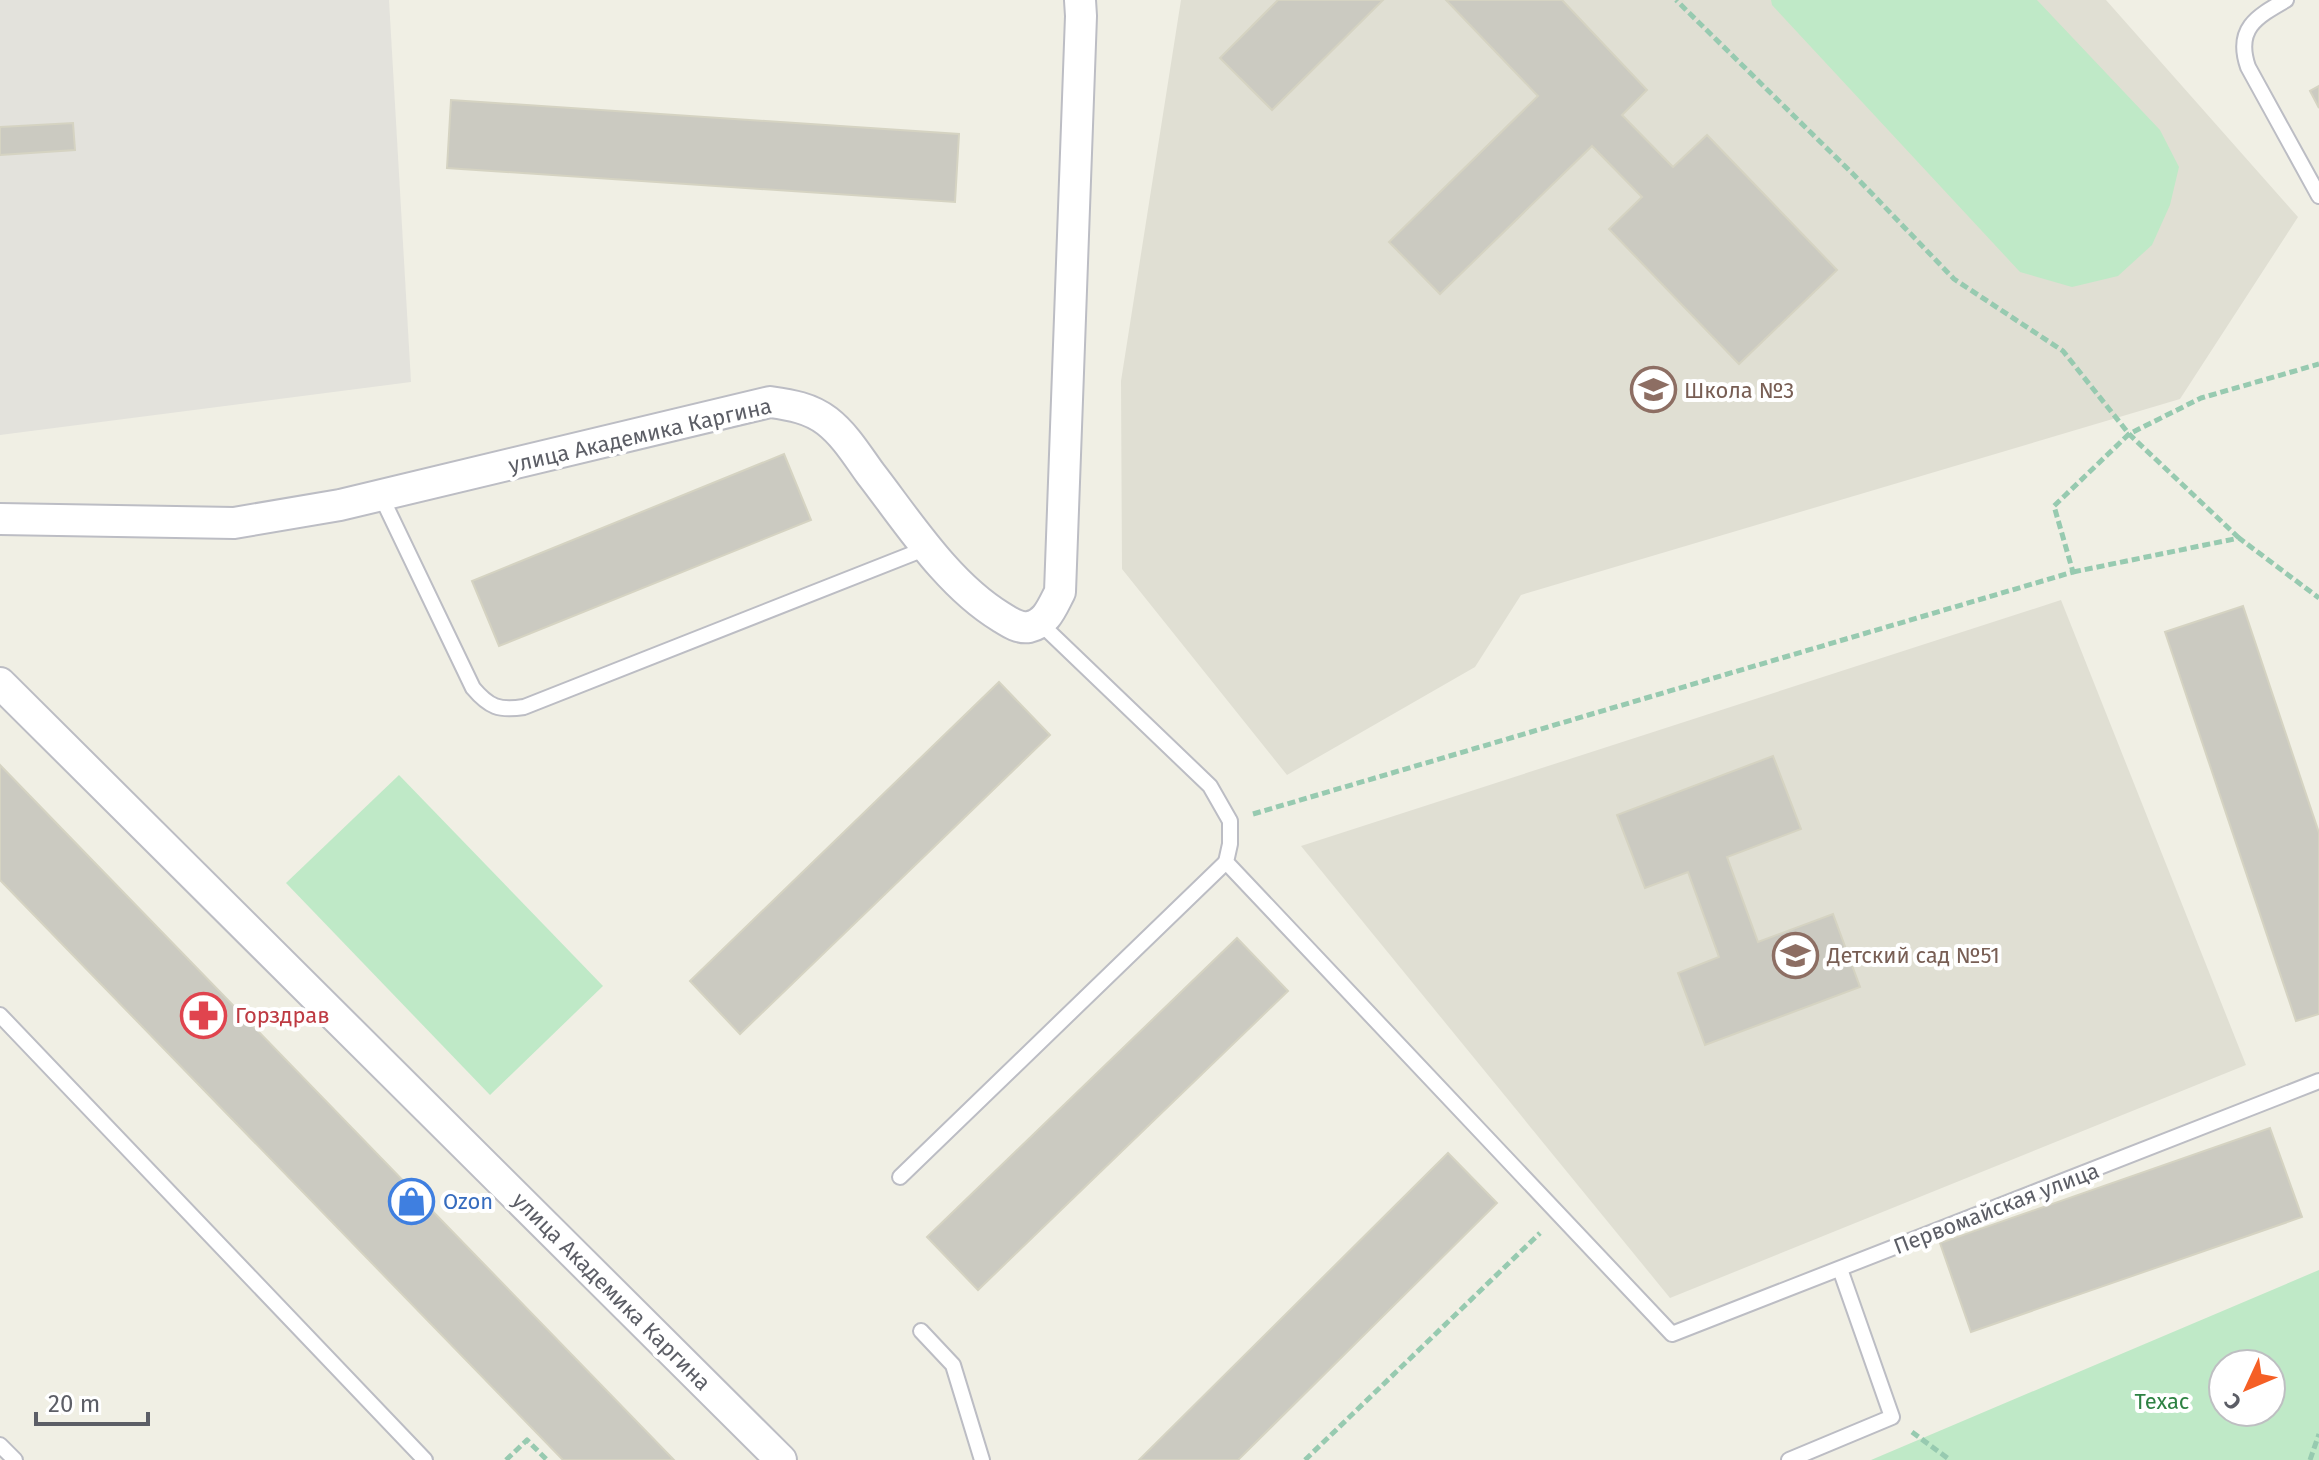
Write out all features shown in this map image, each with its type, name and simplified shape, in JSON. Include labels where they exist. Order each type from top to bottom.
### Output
[{"type":"street","points":[[1040,623],[1049,614],[1060,592],[1080,0]]},
{"type":"street","name":"улица Академика Каргина","points":[[0,519],[234,523],[381,496],[770,402],[811,411],[841,434],[927,548],[981,604],[1025,628],[1040,623]]},
{"type":"street","name":"улица Академика Каргина","points":[[0,683],[781,1460]]},
{"type":"lane","points":[[2286,0],[2262,13],[2250,24],[2244,38],[2243,53],[2319,196]]},
{"type":"lane","points":[[381,496],[473,688],[495,707],[510,710],[927,548]]},
{"type":"lane","points":[[900,1177],[1226,862],[1230,821],[1210,786],[1040,623]]},
{"type":"lane","points":[[1226,862],[1559,1215]]},
{"type":"lane","points":[[0,1015],[425,1460]]},
{"type":"lane","name":"Первомайская улица","points":[[1559,1215],[1672,1334],[2319,1081]]},
{"type":"lane","points":[[1789,1460],[1892,1417],[1840,1269]]},
{"type":"lane","points":[[921,1331],[953,1365],[982,1460]]},
{"type":"lane","points":[[0,1445],[15,1460]]},
{"type":"path","points":[[1676,0],[1854,175],[1954,279],[2063,351],[2129,434],[2239,538],[2319,598]]},
{"type":"path","points":[[2073,572],[2054,506],[2129,434],[2201,398],[2319,364]]},
{"type":"path","points":[[1230,821],[2073,572],[2239,538]]},
{"type":"path","points":[[1305,1460],[1559,1215]]},
{"type":"path","points":[[1892,1417],[1950,1460]]},
{"type":"path","points":[[2310,1460],[2319,1434]]},
{"type":"path","points":[[506,1460],[527,1440],[547,1460]]},
{"type":"shaded area","points":[[0,0],[389,0],[411,382],[0,435]]},
{"type":"shaded area","name":"Школа №3","points":[[1181,0],[2106,0],[2298,217],[2180,399],[1521,595],[1475,667],[1287,775],[1122,569],[1121,381]]},
{"type":"shaded area","name":"Детский сад №51","points":[[2061,600],[2246,1065],[1670,1298],[1301,846]]},
{"type":"green space","points":[[1771,0],[2037,0],[2160,130],[2179,167],[2170,205],[2152,245],[2118,276],[2072,287],[2020,272],[1772,5]]},
{"type":"green space","points":[[399,775],[603,986],[490,1095],[286,883]]},
{"type":"green space","name":"Техас","points":[[2319,1270],[2319,1460],[1871,1460]]},
{"type":"building","points":[[1278,0],[1383,0],[1272,110],[1220,58]]},
{"type":"building","points":[[1446,0],[1562,0],[1647,90],[1622,115],[1673,167],[1707,135],[1837,270],[1739,364],[1609,229],[1642,197],[1592,146],[1440,294],[1389,242],[1538,96]]},
{"type":"building","points":[[2319,86],[2319,108],[2310,91]]},
{"type":"building","points":[[451,100],[959,134],[955,202],[447,168]]},
{"type":"building","points":[[73,123],[75,150],[0,155],[0,127]]},
{"type":"building","points":[[784,454],[811,520],[499,646],[472,581]]},
{"type":"building","points":[[2243,606],[2319,833],[2319,1014],[2296,1021],[2165,632]]},
{"type":"building","points":[[999,682],[1050,735],[740,1034],[690,981]]},
{"type":"building","points":[[1773,756],[1801,829],[1727,857],[1758,942],[1833,914],[1860,987],[1705,1045],[1678,973],[1719,957],[1688,872],[1645,888],[1617,815]]},
{"type":"building","points":[[0,765],[674,1460],[563,1460],[0,880]]},
{"type":"building","points":[[1237,938],[1288,991],[978,1290],[927,1237]]},
{"type":"building","points":[[2270,1128],[2302,1217],[1971,1332],[1940,1243]]},
{"type":"building","points":[[1448,1153],[1497,1203],[1238,1460],[1139,1460]]},
{"type":"place","name":"Школа №3","points":[[1653,390]]},
{"type":"place","name":"Детский сад №51","points":[[1796,955]]},
{"type":"place","name":"Горздрав","points":[[204,1015]]},
{"type":"place","name":"Ozon","points":[[412,1201]]}]
